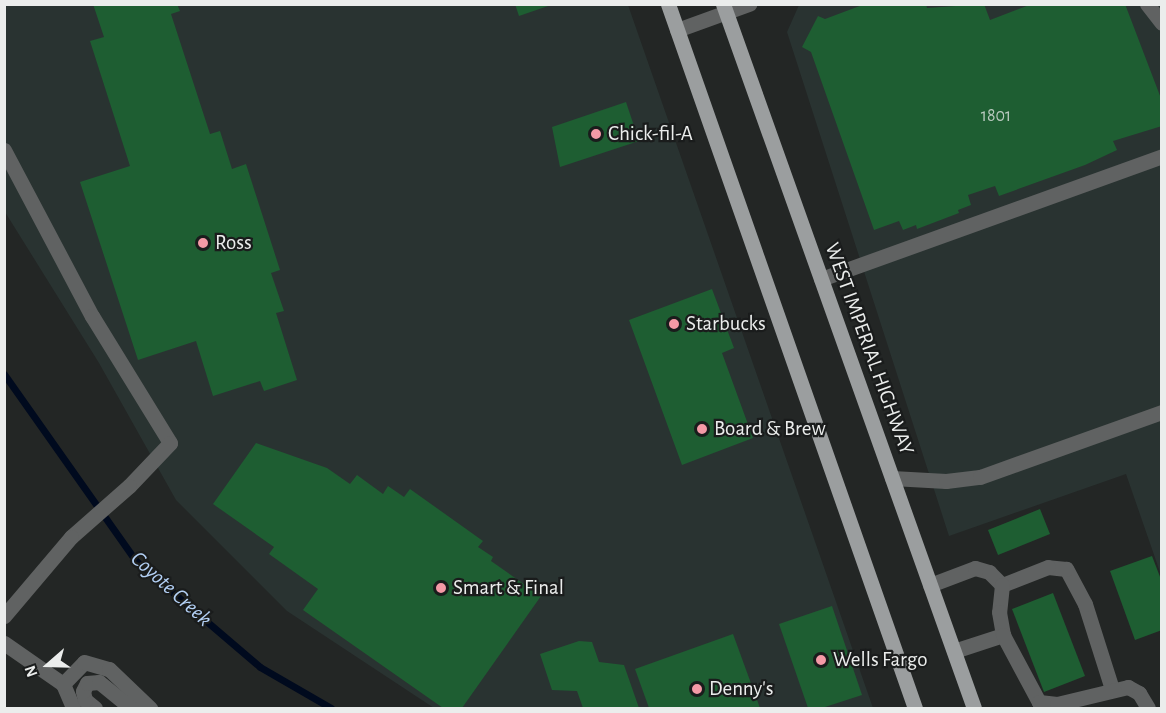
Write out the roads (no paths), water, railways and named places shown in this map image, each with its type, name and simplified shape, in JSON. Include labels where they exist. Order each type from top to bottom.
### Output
[{"type":"main road","points":[[669,4],[915,708]]},
{"type":"main road","name":"WEST IMPERIAL HIGHWAY","points":[[724,9],[974,708]]},
{"type":"street","points":[[677,30],[724,9],[749,4]]},
{"type":"street","points":[[1147,4],[1161,23]]},
{"type":"street","points":[[4,150],[92,316],[170,443],[129,486],[71,537],[4,616]]},
{"type":"street","points":[[821,279],[1161,156]]},
{"type":"street","points":[[892,478],[945,481],[980,477],[1161,412]]},
{"type":"street","points":[[1002,585],[1048,567],[1066,569],[1085,604],[1112,689]]},
{"type":"street","points":[[930,585],[975,568],[989,572],[1002,585]]},
{"type":"street","points":[[1002,585],[999,612],[1003,635],[1039,702],[1057,704],[1128,687],[1139,693],[1148,708]]},
{"type":"street","points":[[954,651],[1003,635]]},
{"type":"street","points":[[4,644],[63,684],[73,708]]},
{"type":"street","points":[[63,684],[84,662],[109,669],[150,708]]},
{"type":"street","points":[[95,708],[85,700],[83,691],[87,684],[99,682],[131,708]]},
{"type":"waterway","name":"Coyote Creek","points":[[4,374],[136,561],[260,667],[331,708]]},
{"type":"place","name":"Chick-fil-A","points":[[596,134]]},
{"type":"place","name":"Ross","points":[[203,243]]},
{"type":"place","name":"Starbucks","points":[[674,324]]},
{"type":"place","name":"Board & Brew","points":[[702,429]]},
{"type":"place","name":"Smart & Final","points":[[441,588]]},
{"type":"place","name":"Wells Fargo","points":[[821,660]]},
{"type":"place","name":"Denny's","points":[[697,689]]}]
